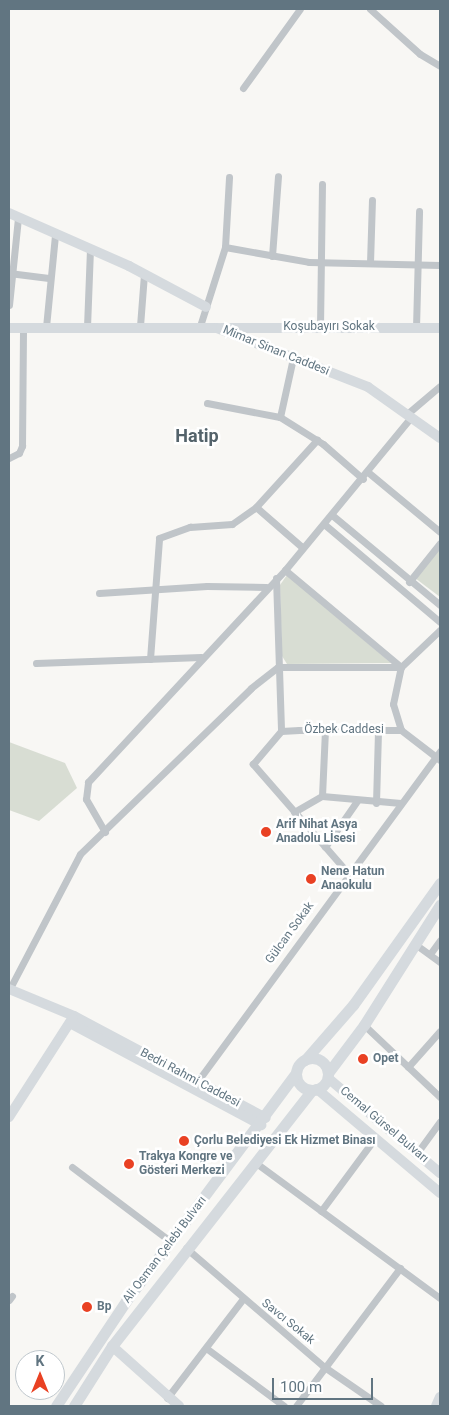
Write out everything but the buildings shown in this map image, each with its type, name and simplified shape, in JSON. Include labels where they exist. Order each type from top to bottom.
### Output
[{"type":"main road","points":[[440,883],[353,1005],[296,1072],[302,1086],[314,1090],[328,1075],[364,1025],[440,905]]},
{"type":"main road","points":[[305,1060],[319,1060],[328,1075]]},
{"type":"main road","name":"Ali Osman Çelebi Bulvarı","points":[[56,1406],[109,1326],[263,1122],[296,1072]]},
{"type":"main road","name":"Ali Osman Çelebi Bulvarı","points":[[74,1406],[112,1346],[186,1248],[314,1090]]},
{"type":"street","points":[[244,88],[300,9]]},
{"type":"street","points":[[370,9],[420,54],[440,66]]},
{"type":"street","points":[[272,256],[278,176]]},
{"type":"street","points":[[200,326],[225,247],[229,177]]},
{"type":"street","points":[[320,327],[323,262],[322,184]]},
{"type":"street","points":[[370,263],[372,200]]},
{"type":"street","points":[[416,328],[420,211]]},
{"type":"street","points":[[9,305],[13,215],[144,274],[206,307]]},
{"type":"street","points":[[46,327],[49,278],[55,235]]},
{"type":"street","points":[[225,247],[272,256],[323,262],[440,265]]},
{"type":"street","points":[[87,327],[90,250]]},
{"type":"street","points":[[10,273],[49,278]]},
{"type":"street","points":[[140,326],[144,274]]},
{"type":"street","name":"Mimar Sinan Caddesi","points":[[9,328],[140,326],[200,326],[217,328],[368,388],[440,438]]},
{"type":"street","points":[[9,458],[19,454],[22,446],[23,328]]},
{"type":"street","name":"Koşubayırı Sokak","points":[[217,328],[440,328]]},
{"type":"street","points":[[280,417],[293,358]]},
{"type":"street","points":[[105,832],[86,799],[88,782],[201,657],[284,570],[369,473],[409,416],[440,386]]},
{"type":"street","points":[[207,402],[280,417],[316,440],[363,479]]},
{"type":"street","name":"Mimar Sinan Caddesi","points":[[409,416],[440,446]]},
{"type":"street","points":[[150,659],[159,538],[190,527],[232,524],[256,507],[316,440]]},
{"type":"street","points":[[369,473],[440,532]]},
{"type":"street","points":[[256,507],[303,548]]},
{"type":"street","points":[[332,515],[409,582],[440,605]]},
{"type":"street","points":[[324,524],[440,622]]},
{"type":"street","points":[[409,582],[440,543]]},
{"type":"street","points":[[284,570],[401,667]]},
{"type":"street","points":[[276,578],[281,732],[253,764],[348,873]]},
{"type":"street","points":[[99,593],[266,588]]},
{"type":"street","points":[[401,730],[393,704],[401,667],[440,630]]},
{"type":"street","points":[[36,663],[201,657]]},
{"type":"street","points":[[9,989],[80,854],[278,667],[401,667]]},
{"type":"street","points":[[322,796],[325,730]]},
{"type":"street","points":[[376,803],[378,730]]},
{"type":"street","name":"Özbek Caddesi","points":[[281,732],[401,730],[439,756]]},
{"type":"street","name":"Gülcan Sokak","points":[[196,1082],[348,873],[439,756]]},
{"type":"street","points":[[294,812],[322,796],[376,803],[401,803]]},
{"type":"street","points":[[325,847],[357,801]]},
{"type":"street","points":[[430,954],[440,940]]},
{"type":"street","points":[[416,944],[440,962]]},
{"type":"street","name":"Bedri Rahmi Caddesi","points":[[9,989],[72,1020],[263,1122]]},
{"type":"street","points":[[9,1116],[72,1020]]},
{"type":"street","points":[[364,1025],[440,1097]]},
{"type":"street","points":[[408,1067],[440,1031]]},
{"type":"street","name":"Bedri Rahmi Caddesi","points":[[113,1042],[196,1082],[263,1122]]},
{"type":"street","name":"Cemal Gürsel Bulvarı","points":[[328,1075],[440,1173]]},
{"type":"street","name":"Cemal Gürsel Bulvarı","points":[[314,1090],[440,1193]]},
{"type":"street","points":[[417,1153],[440,1120]]},
{"type":"street","points":[[321,1211],[375,1138]]},
{"type":"street","points":[[256,1163],[440,1298]]},
{"type":"street","points":[[72,1167],[171,1242]]},
{"type":"street","name":"Savcı Sokak","points":[[186,1248],[242,1300],[322,1366],[382,1406]]},
{"type":"street","points":[[296,1406],[322,1366],[400,1268]]},
{"type":"street","points":[[168,1398],[242,1300]]},
{"type":"street","points":[[109,1326],[112,1346],[179,1406]]},
{"type":"street","points":[[206,1348],[284,1406]]},
{"type":"street","points":[[436,1406],[440,1396]]},
{"type":"shaded area","points":[[440,546],[440,597],[415,578]]},
{"type":"shaded area","points":[[287,575],[391,663],[287,664],[282,656],[280,585]]},
{"type":"shaded area","points":[[9,742],[65,763],[77,788],[39,821],[9,810]]},
{"type":"place","name":"Arif Nihat Asya Anadolu Lİsesi","points":[[266,832]]},
{"type":"place","name":"Nene Hatun Anaokulu","points":[[311,879]]},
{"type":"place","name":"Opet","points":[[363,1059]]},
{"type":"place","name":"Çorlu Belediyesi Ek Hizmet Binası","points":[[184,1141]]},
{"type":"place","name":"Trakya Kongre ve Gösteri Merkezi","points":[[129,1164]]},
{"type":"place","name":"Bp","points":[[87,1307]]},
{"type":"district","name":"Hatip","points":[[197,436]]}]
